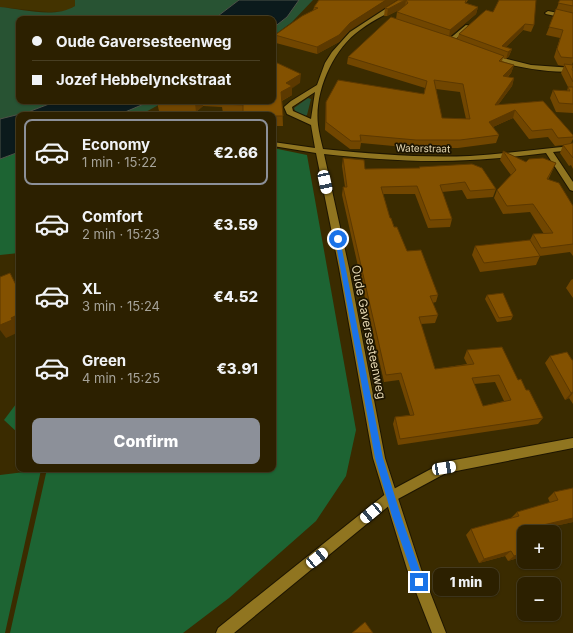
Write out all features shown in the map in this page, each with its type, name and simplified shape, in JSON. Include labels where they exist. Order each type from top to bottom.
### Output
[{"type":"street","name":"Oude Gaversesteenweg","points":[[403,0],[351,34],[333,55],[319,86],[314,111],[314,124],[379,458],[414,569],[439,633]]},
{"type":"street","points":[[548,13],[573,18]]},
{"type":"street","points":[[377,17],[388,21]]},
{"type":"street","points":[[443,39],[453,43],[473,22]]},
{"type":"street","points":[[482,54],[515,66],[573,70]]},
{"type":"street","points":[[314,124],[290,112],[288,108],[293,102],[319,86]]},
{"type":"street","name":"Waterstraat","points":[[276,145],[320,152],[401,158],[472,158],[573,148]]},
{"type":"street","points":[[548,150],[573,188]]},
{"type":"street","points":[[223,633],[392,496],[444,468],[573,444]]},
{"type":"shaded area","points":[[0,0],[75,0],[75,6],[67,11],[49,12],[0,7]]},
{"type":"shaded area","points":[[239,0],[299,0],[287,17],[276,26],[276,16],[218,16]]},
{"type":"shaded area","points":[[49,104],[144,104],[125,112],[28,112]]},
{"type":"shaded area","points":[[16,115],[16,153],[0,159],[0,119]]},
{"type":"green space","points":[[75,0],[239,0],[218,16],[16,16],[16,104],[49,104],[28,112],[16,112],[16,115],[0,119],[0,7],[48,13],[67,10],[75,6]]},
{"type":"green space","points":[[299,0],[313,0],[292,22],[276,34],[276,26],[287,17]]},
{"type":"green space","points":[[308,98],[311,99],[307,115],[304,117],[296,113],[294,108]]},
{"type":"green space","points":[[144,104],[160,104],[146,112],[125,112]]},
{"type":"green space","points":[[276,149],[307,155],[356,430],[346,476],[316,521],[229,598],[183,633],[10,633],[46,472],[276,472]]},
{"type":"green space","points":[[16,153],[16,253],[0,255],[0,159]]},
{"type":"green space","points":[[16,404],[16,431],[4,420]]},
{"type":"green space","points":[[41,472],[5,633],[0,633],[0,475]]},
{"type":"building","points":[[319,0],[386,0],[350,23],[339,35],[317,47],[276,35],[302,16],[318,8],[314,7]]},
{"type":"building","points":[[398,0],[405,0],[388,9],[385,8]]},
{"type":"building","points":[[406,0],[466,0],[465,3],[478,7],[450,30],[397,12],[408,3]]},
{"type":"building","points":[[499,0],[536,0],[534,25],[525,24],[502,46],[512,49],[508,52],[459,34],[486,10],[493,12]]},
{"type":"building","points":[[560,0],[573,0],[573,6],[558,3]]},
{"type":"building","points":[[556,9],[573,13],[573,58],[561,57],[557,49],[563,30],[549,27]]},
{"type":"building","points":[[391,17],[449,36],[504,56],[499,61],[514,65],[503,76],[514,78],[495,105],[543,101],[573,135],[573,137],[558,138],[552,129],[532,131],[515,110],[489,122],[499,135],[460,140],[416,140],[360,135],[361,141],[351,141],[326,122],[326,102],[338,80],[424,94],[427,81],[348,57]],"holes":[[[434,80],[463,84],[470,119],[442,118]]]},
{"type":"building","points":[[276,62],[301,74],[286,83],[292,86],[281,92],[283,116],[276,116],[276,112],[243,112],[243,105],[222,104],[276,104]]},
{"type":"building","points":[[564,64],[573,65],[573,82]]},
{"type":"building","points":[[568,87],[573,87],[573,104],[559,103],[553,90],[570,91]]},
{"type":"building","points":[[573,143],[573,158],[563,145]]},
{"type":"building","points":[[503,151],[526,162],[529,159],[543,158],[556,163],[547,179],[559,183],[573,206],[573,244],[541,248],[533,234],[553,233],[533,204],[507,206],[497,190],[516,170]]},
{"type":"building","points":[[343,158],[364,160],[365,169],[420,168],[419,167],[472,164],[482,168],[496,189],[470,191],[465,182],[440,185],[452,219],[430,220],[417,186],[381,187],[394,227],[397,227],[407,251],[421,250],[438,295],[430,296],[438,315],[419,317],[435,369],[474,364],[467,350],[502,347],[518,380],[521,379],[526,390],[529,390],[543,418],[400,439],[395,417],[414,415],[401,373],[386,375],[343,187],[347,187]],"holes":[[[499,375],[511,400],[483,406],[472,378]]]},
{"type":"building","points":[[530,240],[540,256],[484,263],[475,246]]},
{"type":"building","points":[[10,273],[16,285],[16,316],[11,318],[12,320],[0,325],[0,277]]},
{"type":"building","points":[[503,293],[513,316],[499,318],[487,295]]},
{"type":"building","points":[[567,352],[573,360],[573,392],[571,393],[550,356]]},
{"type":"building","points":[[573,488],[573,518],[543,525],[517,525],[517,555],[514,556],[511,551],[484,559],[471,529],[519,516],[517,512],[558,500],[554,492]]},
{"type":"building","points":[[365,622],[373,633],[352,633]]},
{"type":"route","points":[[338,239],[379,458],[392,496],[396,516],[419,582]]}]
